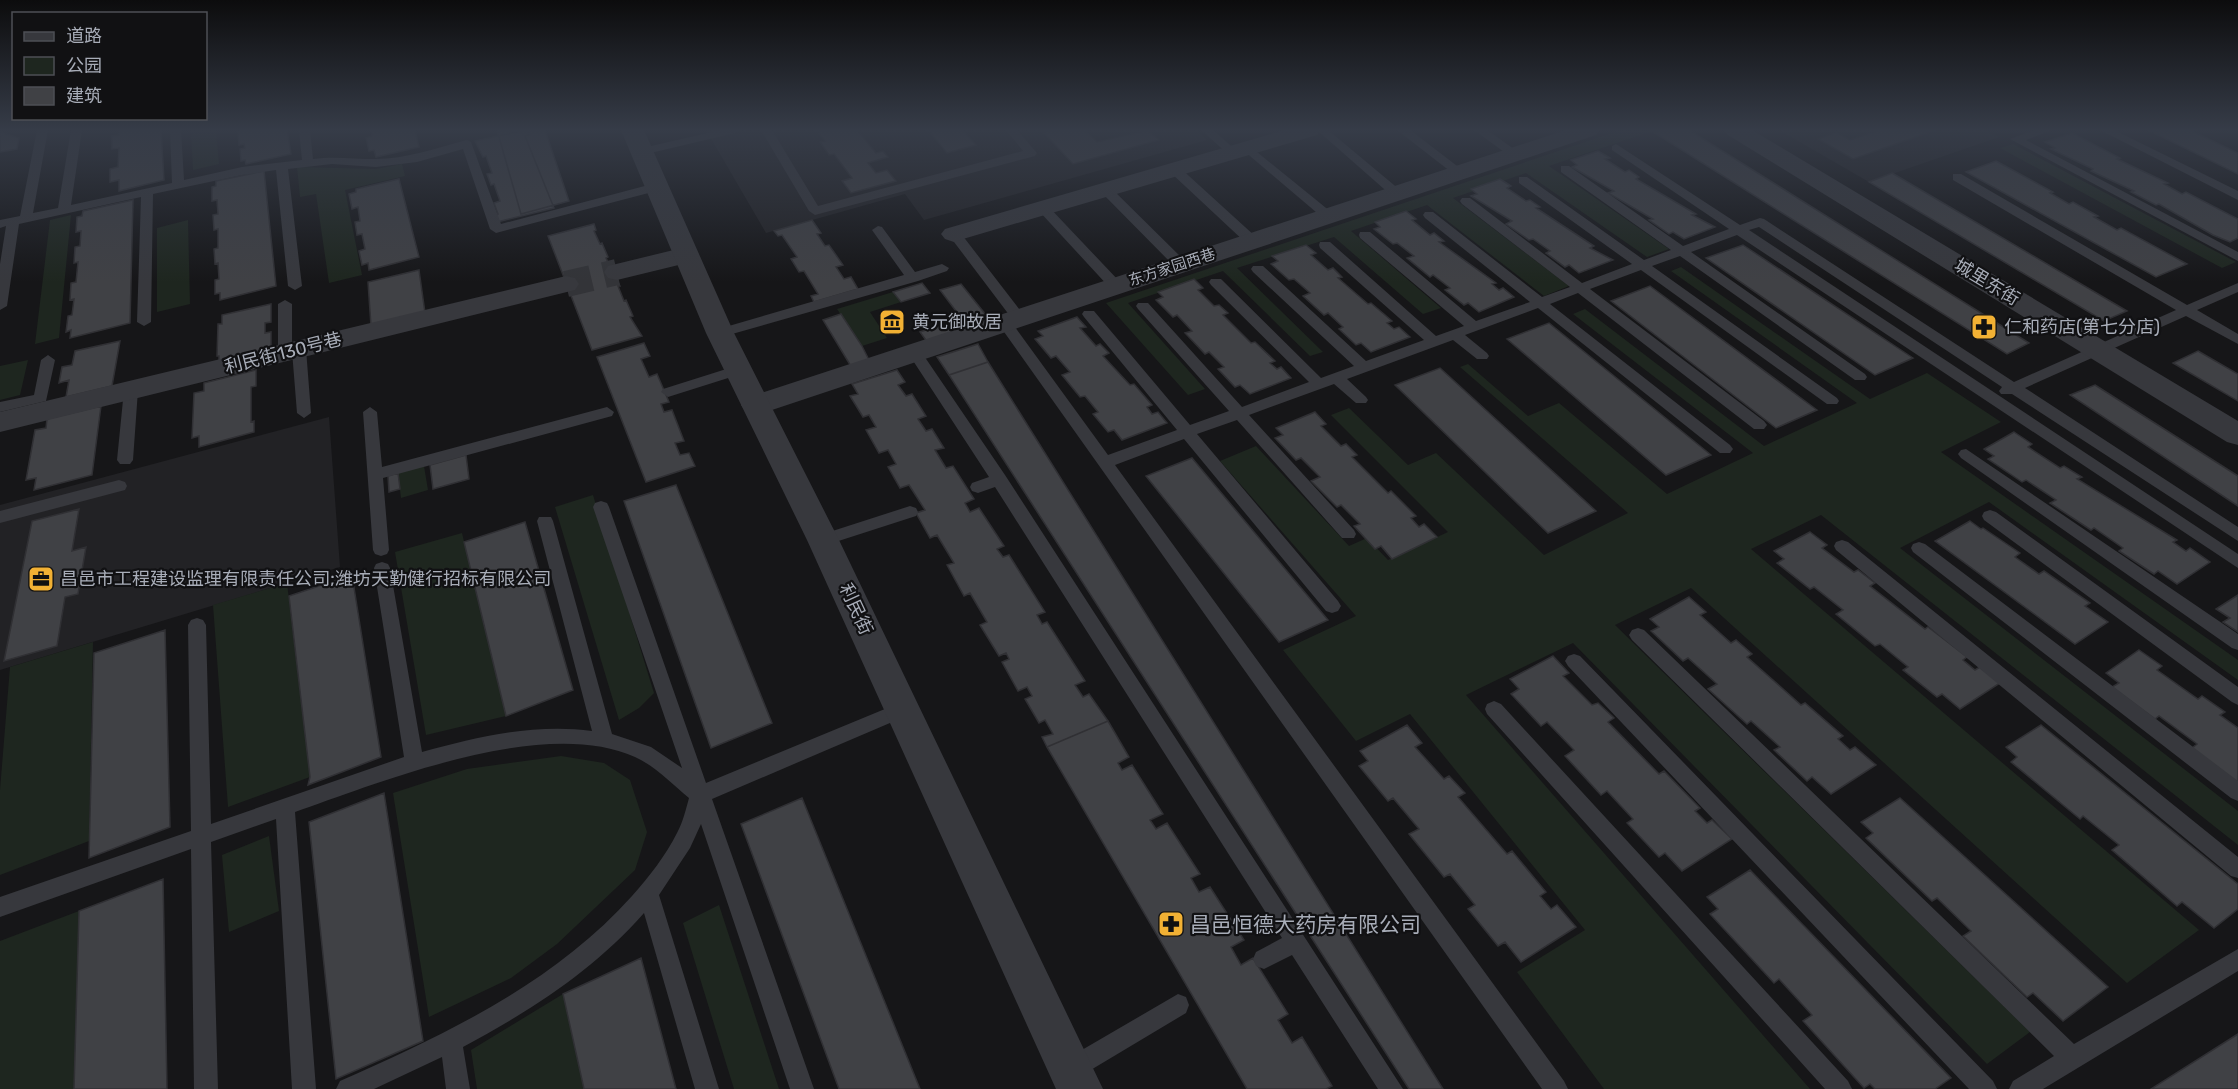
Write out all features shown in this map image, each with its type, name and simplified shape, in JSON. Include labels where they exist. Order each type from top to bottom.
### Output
[{"type":"street","name":"利民街","points":[[654,181],[720,333],[824,540],[1075,1079]]},
{"type":"street","points":[[954,234],[1133,181]]},
{"type":"street","name":"东方家园西巷","points":[[756,405],[1433,181]]},
{"type":"street","name":"城里东街","points":[[1820,181],[2238,435]]},
{"type":"street","points":[[618,272],[686,255]]},
{"type":"street","name":"利民街130号巷","points":[[3,414],[131,390],[566,284]]},
{"type":"lane","points":[[0,306],[13,222],[26,181]]},
{"type":"lane","points":[[64,210],[68,181]]},
{"type":"lane","points":[[178,181],[178,185]]},
{"type":"lane","points":[[13,222],[197,181]]},
{"type":"lane","points":[[284,181],[295,286]]},
{"type":"lane","points":[[480,181],[496,229],[656,187]]},
{"type":"lane","points":[[797,181],[815,210],[926,181]]},
{"type":"lane","points":[[1187,181],[1251,240]]},
{"type":"lane","points":[[1281,181],[1327,215]]},
{"type":"lane","points":[[1382,181],[1396,193]]},
{"type":"lane","points":[[1524,181],[1832,401]]},
{"type":"lane","points":[[1582,181],[1860,377]]},
{"type":"lane","points":[[1665,181],[2238,562]]},
{"type":"lane","points":[[1964,181],[2238,340]]},
{"type":"lane","points":[[2093,181],[2238,257]]},
{"type":"lane","points":[[2208,181],[2238,196]]},
{"type":"lane","points":[[1105,189],[1180,264]]},
{"type":"lane","points":[[144,322],[147,192]]},
{"type":"lane","points":[[1466,201],[1759,425]]},
{"type":"lane","points":[[1043,208],[1115,285]]},
{"type":"lane","points":[[1429,215],[1725,449]]},
{"type":"lane","points":[[1106,462],[1760,222],[2238,535]]},
{"type":"lane","points":[[878,230],[914,278]]},
{"type":"lane","points":[[954,234],[1106,462],[1556,1089]]},
{"type":"lane","points":[[1365,235],[1474,327]]},
{"type":"lane","points":[[1325,245],[1434,341]]},
{"type":"lane","points":[[720,333],[942,268]]},
{"type":"lane","points":[[1258,269],[1364,367]]},
{"type":"lane","points":[[1216,282],[1319,384]]},
{"type":"lane","points":[[1992,398],[2238,286]]},
{"type":"lane","points":[[285,304],[304,413]]},
{"type":"lane","points":[[1143,306],[1348,534]]},
{"type":"lane","points":[[1089,314],[1332,606]]},
{"type":"lane","points":[[1455,334],[1482,356]]},
{"type":"lane","points":[[915,353],[999,479],[1391,1089]]},
{"type":"lane","points":[[3,414],[40,398],[48,360]]},
{"type":"lane","points":[[668,392],[739,370]]},
{"type":"lane","points":[[1336,377],[1361,400]]},
{"type":"lane","points":[[124,460],[131,390]]},
{"type":"lane","points":[[370,412],[382,559],[414,762]]},
{"type":"lane","points":[[374,475],[606,412]]},
{"type":"lane","points":[[1966,453],[2238,643]]},
{"type":"lane","points":[[978,487],[999,479]]},
{"type":"lane","points":[[0,517],[118,486]]},
{"type":"lane","points":[[601,507],[802,1089]]},
{"type":"lane","points":[[824,540],[910,512]]},
{"type":"lane","points":[[1990,516],[2238,697]]},
{"type":"lane","points":[[545,521],[604,740]]},
{"type":"lane","points":[[1842,546],[2238,869]]},
{"type":"lane","points":[[1919,548],[2238,792]]},
{"type":"lane","points":[[197,625],[206,1089]]},
{"type":"lane","points":[[1638,636],[2072,1059]]},
{"type":"lane","points":[[1574,661],[1984,1089]]},
{"type":"lane","points":[[348,1089],[450,1042],[520,1005],[581,959],[631,914],[661,877],[684,840],[700,795],[904,709]]},
{"type":"lane","points":[[1494,709],[1840,1089]]},
{"type":"lane","points":[[0,907],[414,762],[470,746],[531,739],[591,737],[638,749],[700,795]]},
{"type":"lane","points":[[285,807],[304,1089]]},
{"type":"lane","points":[[648,893],[707,1089]]},
{"type":"lane","points":[[1264,958],[1296,941]]},
{"type":"lane","points":[[2021,1089],[2238,960]]},
{"type":"lane","points":[[1075,1079],[1178,1005]]},
{"type":"lane","points":[[450,1042],[458,1089]]},
{"type":"shaded area","points":[[736,181],[1063,181],[924,220],[905,194],[766,233]]},
{"type":"shaded area","points":[[329,417],[340,567],[0,670],[0,505]]},
{"type":"green space","points":[[298,181],[384,181],[345,190],[362,275],[329,283],[316,194],[300,197]]},
{"type":"green space","points":[[1470,181],[1503,181],[1453,198],[1569,286],[1544,296],[1427,205],[1351,231],[1441,308],[1423,314],[1334,237],[1237,268],[1323,352],[1310,356],[1223,271],[1128,303],[1205,389],[1188,395],[1106,303]]},
{"type":"green space","points":[[1537,181],[1570,181],[1669,249],[1647,257]]},
{"type":"green space","points":[[2061,181],[2083,181],[2236,262],[2222,268]]},
{"type":"green space","points":[[71,215],[59,338],[35,344],[50,220]]},
{"type":"green space","points":[[188,220],[190,304],[157,312],[157,228]]},
{"type":"green space","points":[[1681,267],[1870,399],[1927,373],[2001,422],[1941,452],[2238,660],[2238,680],[1989,502],[1900,548],[2238,811],[2238,845],[1821,515],[1751,549],[2199,930],[2127,983],[1691,588],[1615,625],[2030,1032],[1987,1064],[1573,643],[1466,695],[1810,1089],[1604,1089],[1517,972],[1585,930],[1410,714],[1356,741],[1283,650],[1356,616],[1220,461],[1256,446],[1349,546],[1367,538],[1388,560],[1448,532],[1331,415],[1349,408],[1408,465],[1436,453],[1544,555],[1628,513],[1460,367],[1468,364],[1528,416],[1559,403],[1667,494],[1753,453],[1573,314],[1585,309],[1764,446],[1857,403],[1671,271]]},
{"type":"green space","points":[[893,292],[901,302],[870,312],[887,338],[862,346],[837,309]]},
{"type":"green space","points":[[28,360],[20,395],[0,400],[0,366]]},
{"type":"green space","points":[[424,466],[428,490],[401,498],[398,473]]},
{"type":"green space","points":[[593,495],[654,693],[639,708],[619,720],[555,507]]},
{"type":"green space","points":[[462,533],[506,716],[426,735],[395,552]]},
{"type":"green space","points":[[287,583],[310,777],[228,807],[213,605]]},
{"type":"green space","points":[[93,642],[89,841],[0,875],[0,790],[10,667]]},
{"type":"green space","points":[[561,756],[604,763],[630,780],[647,832],[635,870],[557,944],[511,978],[429,1017],[393,793],[467,769]]},
{"type":"green space","points":[[269,836],[279,911],[229,932],[222,855]]},
{"type":"green space","points":[[719,905],[779,1089],[734,1089],[683,923]]},
{"type":"green space","points":[[79,911],[74,1089],[0,1089],[0,941]]},
{"type":"green space","points":[[563,994],[584,1089],[477,1089],[471,1050]]},
{"type":"building","points":[[119,181],[161,181],[119,191]]},
{"type":"building","points":[[216,181],[265,181],[276,286],[220,300],[220,293],[215,294],[215,280],[219,279],[214,249],[218,248],[218,229],[214,230],[213,215],[218,214],[217,200],[212,201],[212,187],[216,186]]},
{"type":"building","points":[[399,181],[419,257],[369,270],[368,263],[362,265],[359,251],[365,249],[362,234],[357,235],[355,222],[360,221],[358,207],[352,209],[349,194],[356,192],[356,189]]},
{"type":"building","points":[[489,181],[543,181],[554,208],[497,222],[495,215],[498,214],[494,203],[500,201],[494,184],[491,185]]},
{"type":"building","points":[[512,181],[562,181],[569,201],[521,214]]},
{"type":"building","points":[[842,181],[896,181],[896,181],[851,193]]},
{"type":"building","points":[[1495,181],[1503,181],[1511,186],[1507,188],[1526,201],[1530,200],[1540,207],[1536,208],[1594,246],[1590,248],[1613,260],[1579,273],[1569,265],[1565,267],[1546,253],[1550,251],[1506,224],[1512,221],[1471,196],[1477,194],[1471,189]]},
{"type":"building","points":[[1596,181],[1639,181],[1715,227],[1684,239],[1673,232],[1669,234],[1649,220],[1653,219],[1608,193],[1614,191]]},
{"type":"building","points":[[1731,181],[1770,181],[2029,343],[2007,354]]},
{"type":"building","points":[[1905,181],[2127,311],[2104,321],[1869,182]]},
{"type":"building","points":[[1982,181],[2032,181],[2069,204],[2073,202],[2098,216],[2094,217],[2117,230],[2121,228],[2187,264],[2156,277]]},
{"type":"building","points":[[2112,181],[2163,181],[2168,183],[2164,184],[2182,194],[2186,192],[2238,219],[2238,238],[2230,242],[2213,235],[2159,204],[2156,205],[2131,192],[2134,191]]},
{"type":"building","points":[[133,200],[130,323],[70,338],[71,330],[66,332],[68,316],[72,315],[74,299],[70,300],[71,283],[76,282],[78,262],[74,263],[75,247],[80,246],[81,231],[76,232],[77,217],[82,216],[83,211]]},
{"type":"building","points":[[1406,211],[1416,219],[1412,220],[1430,235],[1434,233],[1444,241],[1439,242],[1496,283],[1492,284],[1499,290],[1503,288],[1514,297],[1479,312],[1468,303],[1464,305],[1445,290],[1450,288],[1433,275],[1430,277],[1407,258],[1414,256],[1397,243],[1393,244],[1374,229],[1380,227],[1375,222]]},
{"type":"building","points":[[812,220],[821,233],[817,234],[825,246],[829,245],[843,265],[836,267],[844,279],[851,277],[858,289],[814,302],[811,296],[818,294],[804,271],[799,272],[791,259],[797,257],[782,235],[778,236],[774,231]]},
{"type":"building","points":[[594,224],[596,230],[594,231],[600,244],[602,243],[624,301],[626,300],[633,316],[630,317],[642,336],[592,350],[548,236]]},
{"type":"building","points":[[1306,245],[1316,253],[1311,255],[1328,270],[1333,268],[1342,277],[1338,278],[1392,321],[1387,323],[1394,329],[1399,327],[1410,337],[1371,352],[1361,343],[1356,345],[1339,329],[1343,327],[1328,313],[1324,315],[1303,296],[1310,293],[1294,279],[1289,280],[1271,264],[1278,261],[1272,256]]},
{"type":"building","points":[[1743,245],[1913,358],[1875,375],[1706,258]]},
{"type":"building","points":[[419,270],[425,313],[371,326],[368,282]]},
{"type":"building","points":[[1194,279],[1203,288],[1198,290],[1214,306],[1219,305],[1228,313],[1223,315],[1251,343],[1255,342],[1275,361],[1270,363],[1277,369],[1281,367],[1291,378],[1250,394],[1240,385],[1235,387],[1218,369],[1224,367],[1209,352],[1205,354],[1185,333],[1192,331],[1177,315],[1173,317],[1156,300],[1163,297],[1158,292]]},
{"type":"building","points":[[922,283],[930,293],[901,302],[893,292]]},
{"type":"building","points":[[961,284],[986,315],[965,323],[940,290]]},
{"type":"building","points":[[1650,286],[1817,410],[1776,428],[1611,301]]},
{"type":"building","points":[[271,304],[271,322],[265,323],[265,333],[271,332],[271,351],[219,363],[219,356],[217,356],[218,324],[222,324],[222,315]]},
{"type":"building","points":[[841,314],[870,362],[852,368],[823,320]]},
{"type":"building","points":[[1077,317],[1086,327],[1080,328],[1096,346],[1100,344],[1109,353],[1103,356],[1130,385],[1134,384],[1152,405],[1147,407],[1152,414],[1158,412],[1167,423],[1122,440],[1114,430],[1108,432],[1093,414],[1098,412],[1085,396],[1080,397],[1062,375],[1070,372],[1056,356],[1051,358],[1035,339],[1043,336],[1038,331]]},
{"type":"building","points":[[951,322],[959,332],[928,343],[920,332]]},
{"type":"building","points":[[1549,323],[1711,455],[1666,475],[1507,339]]},
{"type":"building","points":[[120,341],[112,386],[66,397],[69,380],[59,383],[62,367],[72,365],[75,351]]},
{"type":"building","points":[[644,343],[650,356],[641,359],[649,377],[657,374],[669,402],[661,404],[664,412],[672,410],[684,441],[675,443],[680,455],[689,453],[695,466],[646,482],[597,357]]},
{"type":"building","points":[[978,344],[988,362],[949,375],[937,357]]},
{"type":"building","points":[[2198,351],[2238,374],[2238,401],[2173,363]]},
{"type":"building","points":[[988,362],[1443,1089],[1409,1089],[949,375]]},
{"type":"building","points":[[1440,368],[1596,511],[1548,533],[1395,385]]},
{"type":"building","points":[[256,370],[256,386],[251,387],[251,422],[254,421],[254,432],[199,447],[199,436],[192,438],[194,393],[204,391],[204,383]]},
{"type":"building","points":[[897,370],[905,382],[898,385],[906,396],[912,394],[926,416],[918,419],[926,431],[932,429],[944,448],[935,450],[946,468],[953,466],[974,499],[965,503],[970,512],[979,508],[1004,546],[997,549],[1003,557],[1009,555],[1045,612],[1037,615],[1042,624],[1047,622],[1085,681],[1075,685],[1083,697],[1089,694],[1108,721],[1047,747],[1042,737],[1053,734],[1045,720],[1039,723],[1025,699],[1032,696],[1027,687],[1018,691],[1002,662],[1009,659],[1006,653],[999,656],[980,625],[987,622],[970,593],[964,596],[947,565],[954,563],[937,535],[930,538],[916,513],[925,510],[909,485],[900,488],[888,467],[896,464],[888,450],[879,453],[866,430],[876,427],[869,415],[863,417],[850,396],[858,394],[852,384]]},
{"type":"building","points":[[2095,385],[2238,476],[2238,506],[2070,395]]},
{"type":"building","points":[[101,406],[92,475],[34,490],[36,478],[26,480],[35,430],[46,428],[47,419]]},
{"type":"building","points":[[1315,412],[1326,424],[1321,426],[1341,446],[1346,444],[1357,455],[1352,457],[1388,493],[1391,491],[1416,516],[1411,518],[1419,527],[1424,524],[1437,537],[1392,559],[1381,546],[1375,549],[1354,526],[1360,524],[1341,505],[1337,507],[1311,481],[1320,477],[1301,458],[1296,460],[1275,438],[1283,435],[1276,428]]},
{"type":"building","points":[[2014,432],[2032,444],[2028,447],[2060,468],[2064,466],[2082,477],[2077,479],[2177,540],[2173,542],[2186,551],[2190,548],[2210,562],[2177,584],[2158,571],[2154,574],[2119,551],[2123,548],[2094,528],[2091,530],[2050,503],[2056,500],[2026,480],[2022,482],[1988,459],[1994,456],[1984,449]]},
{"type":"building","points":[[466,455],[469,479],[433,489],[430,465]]},
{"type":"building","points":[[1192,458],[1328,620],[1279,642],[1146,476]]},
{"type":"building","points":[[398,473],[400,489],[389,492],[388,476]]},
{"type":"building","points":[[676,485],[772,723],[711,748],[624,501]]},
{"type":"building","points":[[79,509],[72,551],[86,547],[78,594],[65,597],[57,646],[4,661],[32,521]]},
{"type":"building","points":[[1970,521],[2020,553],[2015,557],[2039,574],[2044,571],[2090,603],[2085,606],[2108,622],[2075,644],[1935,541]]},
{"type":"building","points":[[525,522],[573,690],[506,716],[464,542]]},
{"type":"building","points":[[1810,532],[1827,545],[1822,548],[1854,572],[1858,570],[1875,583],[1870,586],[1925,629],[1928,627],[1967,657],[1963,660],[1975,670],[1980,667],[2000,683],[1960,709],[1942,694],[1937,697],[1903,670],[1908,667],[1880,644],[1875,646],[1836,614],[1843,610],[1814,587],[1810,589],[1777,563],[1784,559],[1774,551]]},
{"type":"building","points":[[352,575],[381,757],[308,785],[310,777],[289,596]]},
{"type":"building","points":[[2238,595],[2238,632],[2223,622],[2230,618],[2216,609]]},
{"type":"building","points":[[1689,597],[1706,612],[1700,615],[1731,643],[1736,640],[1752,654],[1747,657],[1801,705],[1805,703],[1843,736],[1838,739],[1850,750],[1855,747],[1876,765],[1831,794],[1812,777],[1807,781],[1774,750],[1780,747],[1751,721],[1747,724],[1708,689],[1717,684],[1688,658],[1683,661],[1651,631],[1659,627],[1650,619]]},
{"type":"building","points":[[165,630],[170,827],[89,858],[94,653]]},
{"type":"building","points":[[2139,650],[2162,666],[2157,670],[2198,699],[2202,696],[2225,712],[2220,715],[2238,728],[2238,784],[2191,749],[2197,744],[2159,716],[2155,719],[2112,687],[2119,683],[2106,673]]},
{"type":"building","points":[[1553,656],[1569,673],[1563,676],[1592,705],[1598,703],[1614,718],[1608,722],[1659,774],[1664,771],[1700,808],[1695,811],[1707,823],[1712,820],[1732,839],[1682,871],[1665,853],[1659,857],[1627,823],[1633,819],[1607,791],[1601,795],[1565,756],[1574,750],[1547,722],[1541,726],[1511,694],[1519,689],[1510,679]]},
{"type":"building","points":[[1108,721],[1129,757],[1118,763],[1122,770],[1132,765],[1163,814],[1150,820],[1156,829],[1167,823],[1200,874],[1191,878],[1199,892],[1210,887],[1244,940],[1231,947],[1241,965],[1253,958],[1288,1014],[1278,1020],[1292,1043],[1302,1037],[1332,1086],[1326,1089],[1247,1089],[1047,747]]},
{"type":"building","points":[[1407,725],[1422,743],[1415,747],[1444,779],[1449,776],[1465,793],[1458,797],[1507,854],[1512,851],[1546,892],[1540,896],[1551,909],[1557,905],[1576,927],[1521,962],[1505,942],[1498,946],[1468,909],[1475,905],[1450,874],[1444,877],[1409,834],[1419,829],[1393,798],[1388,801],[1359,766],[1368,761],[1360,751]]},
{"type":"building","points":[[2041,725],[2238,884],[2238,909],[2214,928],[2182,902],[2177,906],[2112,850],[2119,845],[2083,816],[2080,819],[2011,762],[2017,757],[2006,747]]},
{"type":"building","points":[[384,793],[423,1041],[336,1079],[309,822]]},
{"type":"building","points":[[802,798],[920,1089],[839,1089],[741,824]]},
{"type":"building","points":[[1900,798],[2108,987],[2063,1021],[2033,993],[2027,997],[1963,936],[1971,931],[1937,898],[1932,901],[1866,838],[1873,833],[1861,822]]},
{"type":"building","points":[[1750,870],[1951,1078],[1935,1089],[1875,1089],[1870,1084],[1864,1088],[1803,1021],[1812,1015],[1779,979],[1774,983],[1710,914],[1718,909],[1707,897]]},
{"type":"building","points":[[163,879],[167,1089],[74,1089],[79,911]]},
{"type":"building","points":[[641,958],[676,1089],[584,1089],[563,994]]},
{"type":"building","points":[[2238,1034],[2238,1089],[2151,1089]]},
{"type":"tunnel","points":[[566,284],[617,272]]},
{"type":"place","name":"黄元御故居","points":[[892,322]]},
{"type":"place","name":"仁和药店(第七分店)","points":[[1984,327]]},
{"type":"place","name":"昌邑市工程建设监理有限责任公司;潍坊天勤健行招标有限公司","points":[[41,579]]},
{"type":"place","name":"昌邑恒德大药房有限公司","points":[[1171,924]]}]
